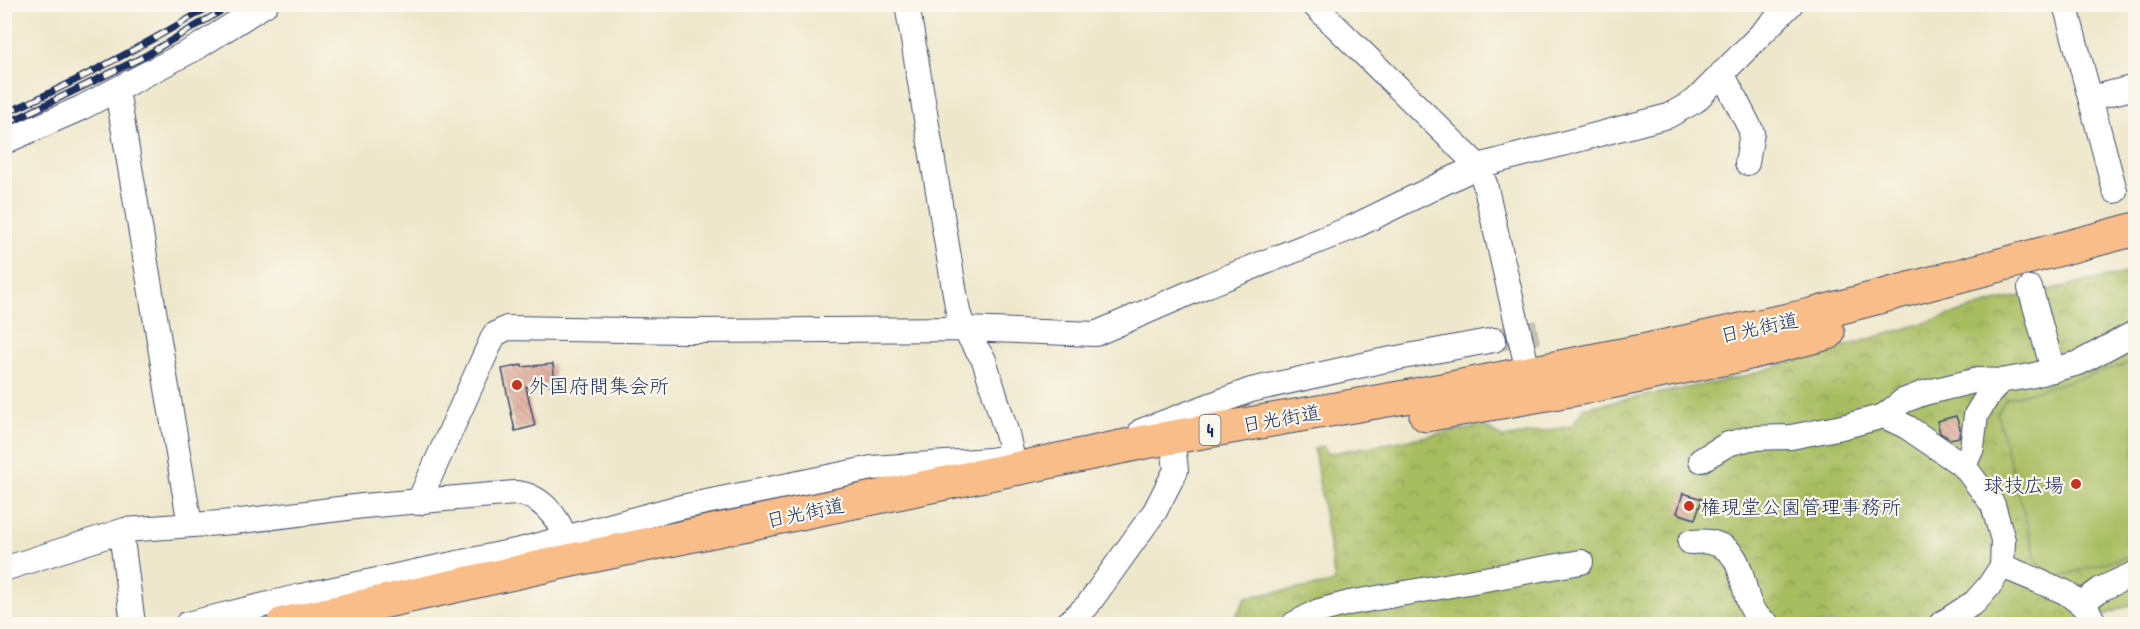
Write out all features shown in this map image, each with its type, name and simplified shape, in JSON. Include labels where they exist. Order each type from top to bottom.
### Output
[{"type":"highway","name":"日光街道","points":[[1531,386],[1811,315],[2136,228]]},
{"type":"highway","name":"日光街道","points":[[283,624],[1013,462],[1164,445],[1741,355],[1817,337],[1938,299],[2136,246]]},
{"type":"highway","name":"日光街道","points":[[367,624],[842,519],[1062,474],[1164,445]]},
{"type":"street","points":[[4,142],[117,90],[196,48],[266,4]]},
{"type":"street","points":[[187,624],[301,596],[520,550],[672,509],[872,468],[990,460],[1013,462],[984,360],[964,329],[958,312],[907,4]]},
{"type":"street","points":[[1313,4],[1478,166],[1485,184],[1531,386]]},
{"type":"street","points":[[418,503],[495,335],[507,328],[686,331],[964,329],[1095,334],[1208,285],[1351,228],[1478,166],[1668,116],[1695,101],[1791,4]]},
{"type":"street","points":[[2063,4],[2066,8],[2115,191]]},
{"type":"street","points":[[1722,74],[1752,132],[1748,163]]},
{"type":"street","points":[[2091,98],[2136,87]]},
{"type":"street","points":[[117,90],[190,525]]},
{"type":"street","points":[[2030,288],[2054,370]]},
{"type":"street","points":[[1701,460],[1728,444],[1751,438],[1791,437],[1884,416],[1903,401],[1924,393],[1978,380],[2000,381],[2030,376],[2079,363],[2136,332]]},
{"type":"street","points":[[1067,624],[1087,606],[1155,511],[1176,470],[1164,445],[1141,431],[1251,390],[1381,361],[1494,340]]},
{"type":"street","points":[[1964,466],[1972,448],[1976,415],[2000,381]]},
{"type":"street","points":[[1884,416],[1906,427],[1964,466],[1993,505],[2003,540],[2002,566],[1989,586],[1975,602],[1941,624]]},
{"type":"street","points":[[4,569],[121,532],[363,506],[515,493],[534,498],[555,517],[561,525],[565,538]]},
{"type":"street","points":[[121,532],[134,624]]},
{"type":"street","points":[[1690,542],[1710,542],[1724,548],[1739,564],[1750,606],[1767,624]]},
{"type":"street","points":[[1294,624],[1319,611],[1372,599],[1581,562]]},
{"type":"street","points":[[2002,566],[2065,592],[2086,607],[2095,624]]},
{"type":"street","points":[[2081,603],[2101,588],[2136,573]]},
{"type":"street","points":[[1336,624],[1376,614],[1372,599]]},
{"type":"green space","points":[[2135,271],[2135,603],[2081,624],[1232,624],[1246,597],[1335,583],[1314,449],[1323,446],[1327,454],[1484,426],[1503,438],[1573,426],[1583,408],[1738,378],[1998,301]]},
{"type":"green space","name":"球技広場","points":[[2135,360],[2135,554],[2057,577],[2038,565],[1997,413],[2006,399]]},
{"type":"building","points":[[553,364],[555,384],[526,387],[535,426],[515,431],[502,369],[522,365],[522,367]]},
{"type":"building","points":[[1956,416],[1960,428],[1959,437],[1950,439],[1940,433],[1937,421]]},
{"type":"building","name":"権現堂公園管理事務所","points":[[1683,493],[1702,499],[1695,519],[1677,513]]},
{"type":"tunnel","points":[[1494,340],[1538,332]]},
{"type":"railway","points":[[4,114],[111,62],[214,4]]},
{"type":"railway","points":[[4,125],[143,57],[233,4]]},
{"type":"place","name":"外国府間集会所","points":[[517,385]]},
{"type":"place","name":"球技広場","points":[[2076,484]]},
{"type":"place","name":"権現堂公園管理事務所","points":[[1689,506]]}]
